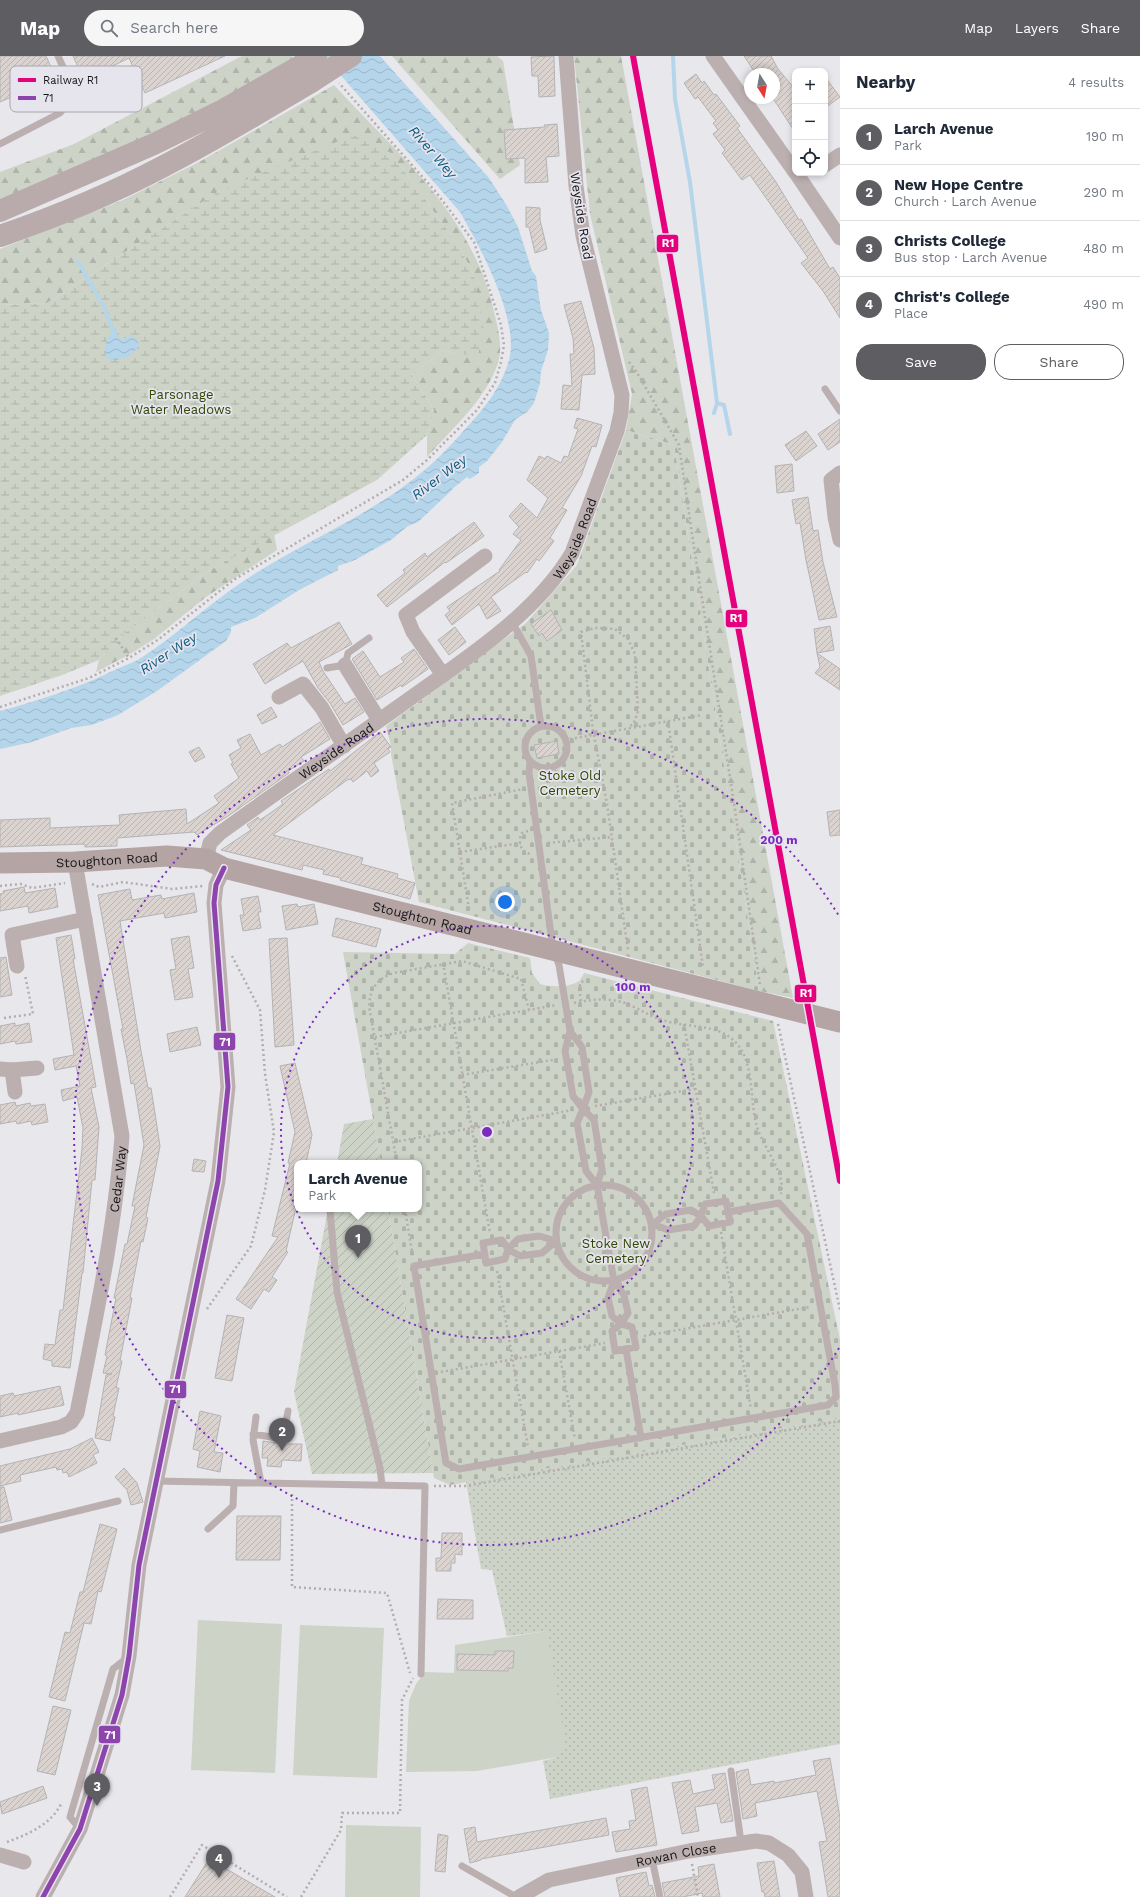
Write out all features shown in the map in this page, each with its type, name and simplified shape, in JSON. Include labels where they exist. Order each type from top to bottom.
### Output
[{"type":"highway","points":[[0,211],[154,144],[309,68],[351,56]]},
{"type":"highway","points":[[0,236],[90,200],[161,168],[225,133],[309,68]]},
{"type":"street","name":"Weyside Road","points":[[206,859],[210,843],[220,833],[443,675],[512,622],[539,597],[562,570],[572,553],[617,431],[622,413],[622,395],[583,236],[576,186],[566,56]]},
{"type":"street","points":[[713,56],[792,163]]},
{"type":"street","points":[[828,163],[840,155]]},
{"type":"street","points":[[802,176],[840,238]]},
{"type":"street","points":[[840,473],[831,480],[835,517],[840,540]]},
{"type":"street","points":[[443,675],[413,632],[406,615],[485,556]]},
{"type":"street","points":[[345,665],[379,720]]},
{"type":"street","points":[[279,697],[303,684],[322,708],[344,746]]},
{"type":"street","name":"Stoughton Road","points":[[0,863],[74,862],[167,856],[206,859],[220,876],[553,950],[840,1022]]},
{"type":"street","name":"Cedar Way","points":[[0,1441],[62,1427],[71,1422],[77,1413],[106,1258],[120,1165],[122,1136],[74,862]]},
{"type":"street","points":[[43,1897],[80,1829],[122,1695],[129,1656],[139,1565],[218,1181],[228,1087],[214,903],[220,876]]},
{"type":"street","points":[[17,966],[12,935],[85,919]]},
{"type":"street","points":[[15,1092],[6,1070],[37,1068]]},
{"type":"street","name":"Rowan Close","points":[[518,1897],[549,1880],[689,1851],[741,1842],[756,1841],[769,1843],[788,1855],[802,1872],[806,1897]]},
{"type":"street","points":[[0,1855],[24,1862]]},
{"type":"lane","points":[[58,56],[63,66]]},
{"type":"lane","points":[[0,144],[60,112]]},
{"type":"lane","points":[[825,389],[840,410]]},
{"type":"lane","points":[[512,622],[531,656],[541,726]]},
{"type":"lane","points":[[327,668],[345,665],[348,653],[369,638]]},
{"type":"lane","points":[[541,726],[554,728],[560,732],[565,740],[566,750],[564,756],[555,766],[542,768],[530,761],[526,755],[526,740],[534,729],[541,726]]},
{"type":"lane","points":[[530,761],[529,773],[553,950],[559,965],[570,1031],[565,1051],[566,1057],[573,1096],[594,1120],[602,1169],[597,1185],[614,1281],[624,1295],[628,1313],[621,1324],[612,1331],[615,1351],[636,1347],[632,1328],[621,1324],[612,1316],[608,1298],[614,1281]]},
{"type":"lane","points":[[570,1031],[582,1047],[589,1092],[577,1123],[586,1171],[597,1185]]},
{"type":"lane","points":[[597,1185],[622,1187],[636,1196],[647,1208],[653,1224],[653,1239],[649,1254],[640,1266],[628,1276],[614,1281],[598,1282],[583,1277],[577,1273],[570,1268],[561,1256],[556,1241],[558,1221],[566,1202],[576,1193],[597,1185]]},
{"type":"lane","points":[[653,1224],[666,1214],[691,1210],[701,1216],[709,1226],[730,1222],[726,1201],[706,1204],[701,1216],[694,1226],[668,1230],[653,1224]]},
{"type":"lane","points":[[485,1254],[414,1266],[446,1464],[459,1469],[577,1450],[828,1405],[836,1397],[835,1385],[821,1305],[806,1234],[779,1203],[728,1212]]},
{"type":"lane","points":[[330,1212],[337,1292],[380,1468],[382,1485]]},
{"type":"lane","points":[[556,1241],[540,1236],[518,1239],[508,1249],[505,1259],[486,1263],[483,1244],[502,1240],[508,1249],[520,1256],[542,1253],[556,1241]]},
{"type":"lane","points":[[626,1349],[641,1438]]},
{"type":"lane","points":[[254,1434],[283,1439],[288,1411]]},
{"type":"lane","points":[[256,1417],[253,1440],[261,1484]]},
{"type":"lane","points":[[156,1481],[425,1486],[421,1674]]},
{"type":"lane","points":[[208,1529],[233,1506],[234,1483]]},
{"type":"lane","points":[[0,1530],[118,1501]]},
{"type":"lane","points":[[731,1771],[741,1842]]},
{"type":"lane","points":[[652,1859],[660,1897]]},
{"type":"lane","points":[[462,1866],[518,1897]]},
{"type":"path","points":[[0,706],[90,678],[129,658],[159,639],[235,579],[403,480],[427,460],[477,410],[495,383],[502,362],[504,345],[500,324],[474,242],[435,191],[342,87]]},
{"type":"path","points":[[627,360],[636,371],[679,445],[734,803],[762,1003]]},
{"type":"path","points":[[628,728],[634,723],[638,711],[635,654],[628,639],[616,629],[594,628],[581,632],[593,730],[612,837],[628,950]]},
{"type":"path","points":[[116,638],[129,658]]},
{"type":"path","points":[[565,740],[702,715]]},
{"type":"path","points":[[668,721],[703,967]]},
{"type":"path","points":[[589,735],[593,730]]},
{"type":"path","points":[[469,909],[452,803],[531,787]]},
{"type":"path","points":[[539,844],[612,837]]},
{"type":"path","points":[[460,852],[521,843]]},
{"type":"path","points":[[0,886],[21,884],[32,888],[68,883],[89,883],[98,887],[122,882],[172,889],[220,876]]},
{"type":"path","points":[[204,1316],[251,1246],[265,1190],[274,1132],[265,1074],[260,1010],[229,951]]},
{"type":"path","points":[[397,1160],[369,1006],[370,996],[378,981],[385,976],[394,973],[443,963],[462,961],[517,976],[523,983],[529,1010]]},
{"type":"path","points":[[443,963],[492,1242]]},
{"type":"path","points":[[4,1018],[33,1014],[26,976],[17,966]]},
{"type":"path","points":[[581,1001],[579,988],[581,982],[584,981]]},
{"type":"path","points":[[375,1037],[600,999],[618,1001],[630,1005],[652,1017],[712,1028],[732,1038],[742,1051],[747,1065],[757,1128],[773,1160],[783,1187],[779,1203]]},
{"type":"path","points":[[776,1018],[840,1310]]},
{"type":"path","points":[[684,1024],[716,1203]]},
{"type":"path","points":[[462,1075],[566,1057]]},
{"type":"path","points":[[394,1142],[695,1089]]},
{"type":"path","points":[[405,1212],[414,1266]]},
{"type":"path","points":[[720,1224],[752,1419]]},
{"type":"path","points":[[495,1261],[530,1458]]},
{"type":"path","points":[[634,1338],[821,1305]]},
{"type":"path","points":[[432,1373],[614,1341]]},
{"type":"path","points":[[560,1351],[577,1450]]},
{"type":"path","points":[[425,1486],[465,1486],[840,1421]]},
{"type":"path","points":[[292,1484],[292,1587],[387,1592],[412,1679],[402,1700],[400,1813],[342,1813],[341,1830],[301,1897]]},
{"type":"path","points":[[0,1842],[22,1836],[45,1824],[59,1809],[65,1796]]},
{"type":"path","points":[[170,1897],[202,1845],[287,1897]]},
{"type":"path","points":[[689,1851],[698,1897]]},
{"type":"green space","points":[[242,56],[292,56],[294,59],[231,99],[0,200],[0,172],[74,144],[135,112],[142,112],[142,108]]},
{"type":"green space","points":[[392,56],[497,56],[503,61],[520,165],[500,179]]},
{"type":"green space","points":[[574,56],[621,56],[793,998],[759,991],[674,445],[626,430],[632,394],[590,214]]},
{"type":"green space","points":[[334,85],[407,162],[451,215],[469,245],[483,277],[497,324],[500,351],[498,363],[493,376],[477,401],[427,457],[427,435],[434,410],[412,375],[443,350],[457,354],[474,276],[459,246],[391,153],[219,191],[47,303],[0,305],[0,249],[123,200],[199,162]]},
{"type":"green space","name":"Parsonage Water Meadows","points":[[353,135],[391,153],[459,246],[474,276],[484,331],[478,355],[457,354],[443,350],[412,375],[434,410],[427,435],[377,480],[210,570],[124,634],[99,660],[62,675],[0,696],[0,305],[47,303],[219,191]]},
{"type":"green space","name":"Stoke Old Cemetery","points":[[626,430],[674,445],[759,991],[419,902],[391,754],[391,746],[386,726],[526,623],[577,565]]},
{"type":"green space","points":[[274,534],[277,550],[206,597],[154,639],[132,653],[96,672],[99,660],[124,634],[210,570]]},
{"type":"green space","name":"Stoke New Cemetery","points":[[468,943],[530,958],[532,973],[540,984],[549,986],[570,985],[579,981],[584,973],[773,1021],[840,1340],[840,1418],[450,1485],[434,1478],[389,1212],[422,1212],[422,1160],[380,1160],[343,952],[455,954]]},
{"type":"green space","points":[[373,1119],[380,1160],[338,1160],[344,1124]]},
{"type":"green space","points":[[327,1212],[389,1212],[433,1473],[312,1474],[294,1392]]},
{"type":"green space","points":[[840,1418],[840,1744],[550,1799],[543,1761],[558,1757],[547,1631],[507,1636],[492,1570],[481,1569],[466,1482]]},
{"type":"green space","points":[[198,1620],[282,1624],[275,1773],[191,1770]]},
{"type":"green space","points":[[300,1625],[384,1628],[377,1778],[293,1775]]},
{"type":"green space","points":[[547,1631],[566,1748],[558,1757],[477,1771],[406,1772],[409,1701],[416,1684],[425,1672],[454,1673],[455,1645]]},
{"type":"green space","points":[[346,1825],[421,1827],[420,1897],[345,1897]]},
{"type":"water","name":"River Wey","points":[[324,56],[380,56],[489,178],[507,206],[518,227],[532,271],[536,276],[541,310],[549,333],[548,350],[541,371],[540,383],[534,403],[527,412],[515,420],[502,442],[487,461],[479,467],[479,473],[470,479],[467,477],[452,489],[418,522],[408,526],[391,540],[355,560],[338,566],[338,570],[299,590],[255,618],[231,627],[231,632],[226,641],[157,691],[118,715],[92,725],[71,728],[32,742],[0,749],[0,711],[46,698],[105,675],[138,659],[158,646],[241,582],[389,497],[423,471],[446,450],[480,412],[502,379],[509,360],[511,344],[509,325],[504,305],[496,284],[478,244],[460,212]]},
{"type":"water","points":[[115,328],[120,340],[130,336],[136,338],[139,345],[130,355],[121,359],[112,360],[108,359],[105,347]]},
{"type":"building","points":[[0,56],[46,56],[51,66],[10,66],[10,98],[0,102]]},
{"type":"building","points":[[73,56],[225,56],[145,93],[142,86],[142,66],[133,66],[129,58],[113,66],[78,66]]},
{"type":"building","points":[[554,56],[555,96],[539,97],[538,76],[532,76],[531,57]]},
{"type":"building","points":[[744,56],[771,56],[777,68],[752,68]]},
{"type":"building","points":[[780,71],[792,85],[792,127],[777,104],[780,104]]},
{"type":"building","points":[[696,74],[702,83],[704,81],[714,95],[716,94],[740,126],[737,128],[776,182],[799,220],[801,219],[830,269],[833,267],[840,278],[840,318],[823,291],[801,263],[808,258],[750,175],[742,180],[722,153],[725,150],[713,134],[718,130],[713,123],[716,121],[698,97],[695,99],[684,83]]},
{"type":"building","points":[[828,81],[840,97],[828,106]]},
{"type":"building","points":[[557,124],[559,156],[546,157],[548,182],[525,183],[525,158],[506,159],[504,130],[545,127],[544,125]]},
{"type":"building","points":[[526,207],[540,208],[540,220],[547,249],[535,253],[529,227],[526,227]]},
{"type":"building","points":[[581,301],[594,348],[595,374],[582,375],[579,410],[561,409],[563,385],[572,386],[570,354],[574,354],[573,338],[564,305]]},
{"type":"building","points":[[577,418],[602,425],[596,447],[592,446],[581,476],[562,508],[567,510],[550,538],[554,541],[539,561],[537,559],[527,573],[526,572],[491,597],[501,611],[487,619],[479,604],[452,625],[445,615],[450,611],[447,607],[500,571],[499,570],[521,540],[513,534],[519,527],[509,516],[521,503],[537,518],[548,498],[527,480],[539,456],[545,459],[547,456],[561,463],[564,456],[568,457],[578,429],[574,428]]},
{"type":"building","points":[[840,419],[840,442],[828,450],[818,434]]},
{"type":"building","points":[[806,431],[817,446],[796,461],[785,445]]},
{"type":"building","points":[[792,464],[794,491],[777,493],[775,466]]},
{"type":"building","points":[[808,497],[813,531],[818,530],[823,562],[837,617],[819,620],[806,560],[800,523],[796,524],[792,500]]},
{"type":"building","points":[[474,522],[484,536],[446,563],[445,562],[387,607],[377,595],[405,573],[403,570],[425,553],[427,557]]},
{"type":"building","points":[[551,610],[562,630],[547,641],[542,633],[539,636],[531,624]]},
{"type":"building","points":[[339,622],[352,644],[319,662],[323,671],[345,704],[355,698],[364,712],[343,725],[330,703],[318,688],[303,661],[265,684],[253,664],[287,643],[291,648]]},
{"type":"building","points":[[830,626],[834,650],[817,653],[814,629]]},
{"type":"building","points":[[455,627],[466,642],[449,655],[438,640]]},
{"type":"building","points":[[414,649],[428,669],[402,687],[401,685],[377,700],[352,659],[363,651],[380,677],[404,662],[401,658]]},
{"type":"building","points":[[817,653],[840,669],[840,690],[815,673],[820,667]]},
{"type":"building","points":[[271,707],[277,717],[262,724],[257,715]]},
{"type":"building","points":[[320,722],[330,739],[301,757],[304,761],[288,771],[289,773],[228,816],[197,835],[194,832],[117,838],[117,846],[85,847],[85,844],[0,847],[0,820],[50,818],[50,828],[120,825],[119,815],[186,809],[187,824],[219,803],[214,796],[239,778],[231,764],[233,763],[229,755],[241,748],[237,740],[250,734],[261,755],[280,744],[282,747]]},
{"type":"building","points":[[380,732],[391,747],[388,749],[390,752],[374,763],[379,771],[371,777],[367,771],[353,782],[351,779],[347,780],[273,835],[363,858],[361,864],[398,874],[397,878],[415,883],[410,899],[340,880],[341,878],[323,874],[324,870],[303,865],[302,870],[221,850],[251,830],[247,825],[258,817],[260,820],[269,814],[283,804],[281,801],[329,769],[330,771]]},
{"type":"building","points":[[557,741],[559,754],[537,758],[534,745]]},
{"type":"building","points":[[199,747],[205,757],[195,762],[189,752]]},
{"type":"building","points":[[840,810],[840,835],[830,836],[827,812]]},
{"type":"building","points":[[24,887],[25,893],[55,888],[58,907],[29,913],[28,906],[0,911],[0,894],[4,893],[3,891]]},
{"type":"building","points":[[130,889],[132,900],[161,895],[162,899],[194,893],[197,912],[165,918],[164,913],[120,921],[141,1051],[148,1088],[151,1088],[160,1146],[146,1217],[148,1218],[143,1242],[141,1241],[130,1298],[132,1298],[120,1361],[122,1361],[116,1388],[119,1388],[113,1416],[115,1417],[110,1441],[95,1438],[106,1375],[112,1374],[103,1373],[107,1356],[105,1355],[116,1298],[114,1298],[125,1244],[127,1244],[135,1206],[132,1206],[144,1145],[134,1083],[131,1084],[121,1029],[123,1029],[98,895]]},
{"type":"building","points":[[258,896],[261,912],[258,912],[261,928],[243,931],[240,915],[244,915],[241,899]]},
{"type":"building","points":[[297,904],[298,907],[314,904],[318,924],[286,930],[282,906]]},
{"type":"building","points":[[336,918],[381,929],[376,947],[332,936]]},
{"type":"building","points":[[71,935],[75,959],[73,959],[96,1087],[91,1088],[99,1127],[95,1180],[92,1180],[83,1273],[70,1368],[52,1366],[52,1361],[43,1359],[45,1344],[55,1345],[60,1310],[63,1310],[82,1149],[83,1128],[77,1097],[63,1101],[61,1090],[80,1086],[76,1066],[55,1070],[53,1059],[74,1055],[56,938]]},
{"type":"building","points":[[189,936],[194,968],[188,969],[193,997],[175,1000],[170,970],[176,969],[171,939]]},
{"type":"building","points":[[287,938],[294,1045],[275,1047],[269,939]]},
{"type":"building","points":[[6,957],[12,995],[0,997],[0,958]]},
{"type":"building","points":[[15,1023],[15,1026],[29,1023],[32,1042],[16,1044],[15,1041],[0,1044],[0,1026]]},
{"type":"building","points":[[197,1027],[201,1045],[170,1052],[167,1034]]},
{"type":"building","points":[[295,1063],[312,1135],[307,1160],[294,1160],[295,1212],[286,1251],[288,1252],[272,1277],[277,1280],[269,1292],[264,1289],[251,1309],[236,1299],[278,1237],[272,1236],[290,1163],[288,1163],[295,1132],[280,1066]]},
{"type":"building","points":[[15,1102],[16,1106],[30,1103],[31,1106],[45,1104],[48,1122],[32,1125],[31,1121],[17,1124],[16,1121],[0,1124],[0,1105]]},
{"type":"building","points":[[194,1159],[206,1161],[204,1172],[192,1171]]},
{"type":"building","points":[[227,1315],[244,1318],[232,1381],[215,1378]]},
{"type":"building","points":[[60,1386],[64,1405],[18,1415],[18,1413],[0,1417],[0,1396],[13,1393],[14,1396]]},
{"type":"building","points":[[200,1411],[221,1416],[214,1452],[223,1453],[220,1472],[197,1467],[200,1451],[193,1449]]},
{"type":"building","points":[[92,1438],[99,1452],[93,1455],[97,1463],[69,1477],[67,1472],[63,1473],[62,1469],[57,1470],[56,1467],[20,1475],[21,1481],[0,1486],[0,1466],[70,1449]]},
{"type":"building","points":[[263,1441],[282,1444],[302,1444],[301,1461],[282,1460],[281,1467],[267,1466],[268,1458],[262,1458]]},
{"type":"building","points":[[124,1468],[137,1483],[143,1502],[131,1505],[127,1490],[115,1477]]},
{"type":"building","points":[[0,1487],[4,1487],[12,1520],[0,1523]]},
{"type":"building","points":[[237,1516],[281,1516],[280,1560],[236,1560]]},
{"type":"building","points":[[100,1524],[117,1529],[101,1592],[98,1591],[91,1624],[84,1623],[65,1701],[49,1697],[65,1632],[70,1633],[80,1592],[83,1592]]},
{"type":"building","points":[[442,1533],[462,1533],[462,1555],[455,1554],[455,1563],[451,1563],[451,1571],[436,1571],[436,1558],[441,1558]]},
{"type":"building","points":[[438,1599],[473,1600],[473,1619],[437,1619]]},
{"type":"building","points":[[495,1651],[514,1651],[513,1668],[508,1668],[508,1671],[457,1670],[457,1654],[495,1655]]},
{"type":"building","points":[[53,1706],[71,1710],[55,1775],[37,1771]]},
{"type":"building","points":[[830,1758],[840,1818],[840,1897],[828,1897],[819,1842],[827,1841],[817,1791],[755,1803],[757,1816],[743,1819],[736,1772],[748,1769],[751,1785],[774,1781],[774,1783],[816,1775],[813,1761]]},
{"type":"building","points":[[725,1773],[733,1821],[721,1823],[717,1803],[695,1807],[699,1831],[682,1834],[672,1783],[690,1780],[693,1794],[715,1789],[712,1775]]},
{"type":"building","points":[[43,1786],[47,1798],[2,1814],[0,1802]]},
{"type":"building","points":[[647,1787],[657,1845],[616,1852],[612,1832],[630,1829],[629,1821],[636,1820],[631,1790]]},
{"type":"building","points":[[606,1818],[609,1835],[481,1859],[470,1863],[464,1829],[475,1827],[477,1842]]},
{"type":"building","points":[[438,1834],[448,1836],[445,1872],[435,1871]]},
{"type":"building","points":[[209,1859],[275,1897],[185,1897]]},
{"type":"building","points":[[774,1861],[780,1897],[765,1897],[764,1892],[762,1892],[757,1863]]},
{"type":"building","points":[[714,1864],[720,1897],[703,1897],[702,1893],[683,1897],[665,1897],[662,1883],[699,1876],[698,1867]]},
{"type":"building","points":[[646,1872],[649,1886],[652,1885],[655,1897],[620,1897],[616,1878]]},
{"type":"waterway","points":[[673,56],[675,99],[690,182],[717,403],[714,413]]},
{"type":"waterway","points":[[78,261],[104,307],[113,330]]},
{"type":"waterway","points":[[717,403],[724,405],[730,434]]},
{"type":"rail line","name":"R1","points":[[633,56],[840,1181]]},
{"type":"transit line","name":"71","points":[[43,1897],[80,1829],[122,1695],[129,1656],[139,1565],[218,1181],[228,1087],[214,903],[216,885],[224,868]]},
{"type":"place","name":"Larch Avenue","points":[[358,1258]]},
{"type":"place","name":"New Hope Centre","points":[[282,1451]]},
{"type":"place","name":"Christs College","points":[[97,1806]]},
{"type":"place","name":"Christ's College","points":[[219,1878]]}]
